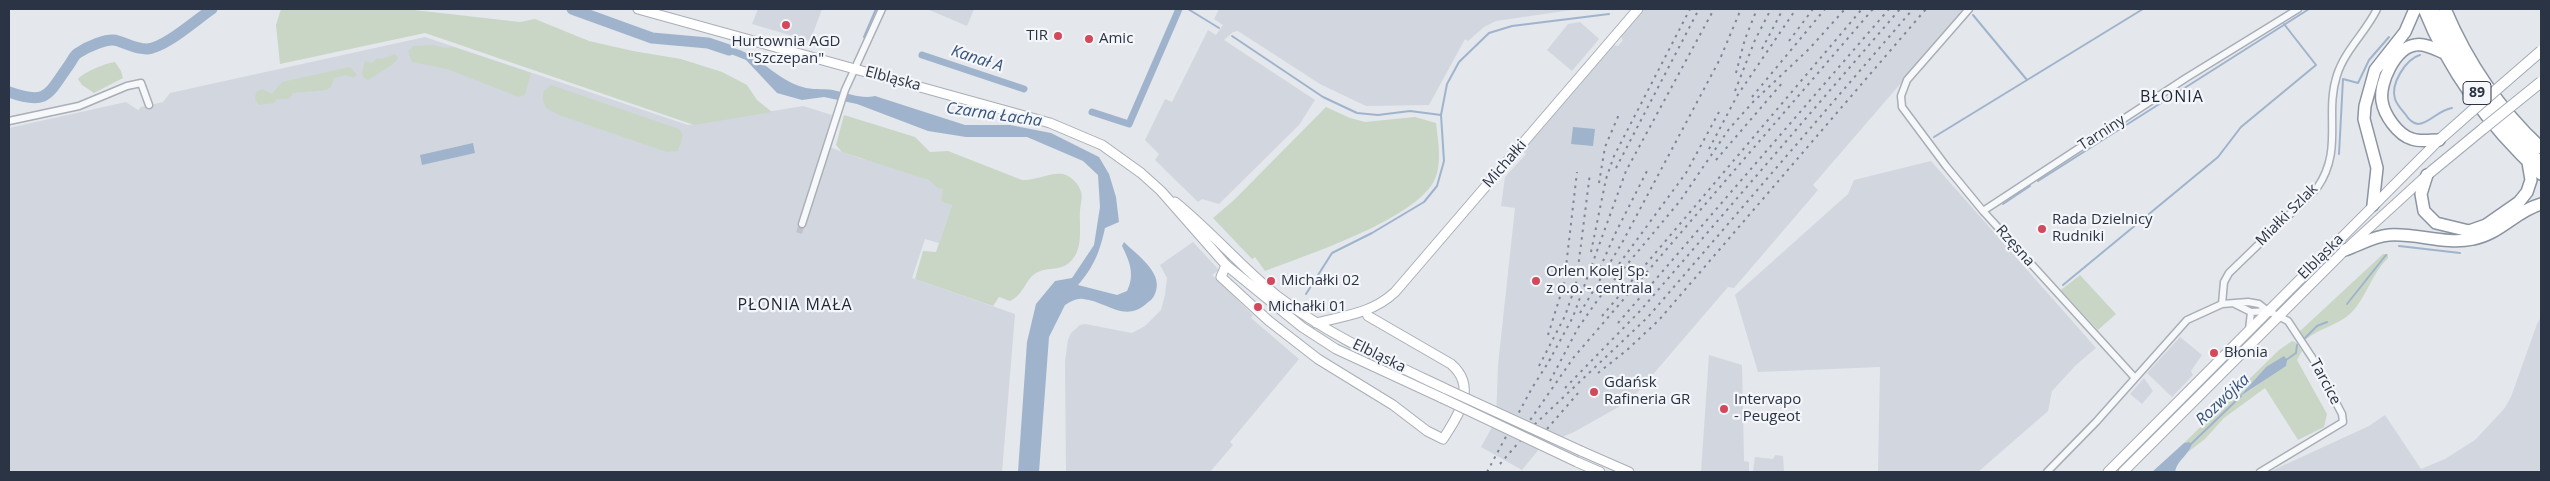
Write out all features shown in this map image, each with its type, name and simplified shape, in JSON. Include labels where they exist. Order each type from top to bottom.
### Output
[{"type":"highway","points":[[2373,205],[2377,168],[2364,119],[2365,106],[2375,70],[2405,32],[2415,9]]},
{"type":"highway","points":[[2424,9],[2444,53],[2481,111],[2541,174]]},
{"type":"highway","name":"89","points":[[2433,9],[2451,50],[2477,93],[2505,127],[2541,163]]},
{"type":"highway","name":"89","points":[[2444,9],[2466,53],[2488,88],[2541,148]]},
{"type":"highway","points":[[2439,140],[2419,141],[2402,134],[2385,111],[2382,101],[2382,88],[2396,58],[2404,49],[2414,45],[2425,45],[2444,53]]},
{"type":"highway","points":[[2427,175],[2421,194],[2421,203],[2429,218],[2436,223],[2469,231],[2486,225],[2518,202],[2527,192],[2531,180],[2528,162]]},
{"type":"highway","points":[[2345,250],[2390,235],[2446,241],[2475,239],[2489,234],[2524,212],[2541,204]]},
{"type":"main road","name":"Elbląska","points":[[638,9],[1050,123],[1097,142],[1123,158],[1202,224],[1266,286],[1316,323],[1446,388],[1629,472]]},
{"type":"main road","name":"Michałki","points":[[1316,323],[1366,311],[1386,301],[1638,9]]},
{"type":"main road","name":"Elbląska","points":[[2108,472],[2439,140],[2541,51]]},
{"type":"main road","name":"Elbląska","points":[[2123,472],[2345,250],[2427,175],[2541,82]]},
{"type":"main road","name":"Elbląska","points":[[1161,191],[1226,265],[1284,314],[1321,339],[1380,371],[1600,472]]},
{"type":"main road","name":"Elbląska","points":[[1226,265],[1220,277],[1269,321],[1310,352],[1394,404],[1427,431],[1443,439],[1452,426],[1466,395],[1465,384],[1460,373],[1451,364],[1368,316],[1366,311]]},
{"type":"main road","points":[[1337,335],[1340,317]]},
{"type":"main road","points":[[1310,352],[1321,339]]},
{"type":"street","points":[[802,224],[845,90],[882,9]]},
{"type":"street","name":"Rzęsna","points":[[1969,9],[1907,80],[1901,96],[1902,107],[1946,166],[1984,211],[2134,378]]},
{"type":"street","name":"Tarniny","points":[[1984,211],[2194,73],[2298,9]]},
{"type":"street","name":"Miałki Szlak","points":[[2222,304],[2224,282],[2229,273],[2317,188],[2326,175],[2332,152],[2336,78],[2346,54],[2377,9]]},
{"type":"street","points":[[9,122],[79,106],[127,86],[141,83],[149,105]]},
{"type":"street","points":[[2047,472],[2096,422],[2187,320],[2222,304],[2259,304],[2268,311],[2280,316]]},
{"type":"street","points":[[2235,304],[2251,312],[2268,311]]},
{"type":"street","points":[[2250,330],[2251,312]]},
{"type":"street","name":"Tarcice","points":[[2260,472],[2343,422],[2342,414],[2313,359],[2288,320],[2280,316]]},
{"type":"shaded area","name":"Hurtownia AGD \"Szczepan\"","points":[[758,9],[822,9],[810,41],[752,24]]},
{"type":"shaded area","points":[[927,9],[974,9],[967,26]]},
{"type":"shaded area","points":[[1219,9],[1578,9],[1496,21],[1484,27],[1468,41],[1465,39],[1429,105],[1366,106],[1320,84],[1238,31],[1233,32],[1224,40],[1315,100],[1299,125],[1219,204],[1202,199],[1198,202],[1155,160],[1159,154],[1145,140],[1165,99],[1172,102],[1208,30],[1216,35],[1223,25],[1214,19]]},
{"type":"shaded area","points":[[1645,9],[1965,9],[1813,185],[1818,190],[1734,288],[1728,287],[1631,400],[1574,432],[1548,443],[1545,442],[1522,470],[1481,447],[1496,420],[1498,365],[1515,208],[1501,206],[1505,177],[1526,154],[1523,151],[1614,45],[1618,46],[1623,40],[1621,37]]},
{"type":"shaded area","points":[[1580,22],[1599,39],[1572,71],[1547,50],[1568,24]]},
{"type":"shaded area","points":[[425,37],[688,125],[803,106],[832,115],[824,145],[942,184],[944,194],[941,202],[952,205],[939,243],[925,239],[912,278],[1015,314],[1002,472],[9,472],[9,128],[126,102],[138,110],[141,107],[163,102],[170,93]]},
{"type":"shaded area","points":[[1931,161],[2096,348],[2076,365],[2052,391],[2048,411],[1978,472],[1878,472],[1880,367],[1758,372],[1735,295],[1848,194],[1854,180]]},
{"type":"shaded area","points":[[1193,242],[1219,270],[1212,275],[1253,315],[1251,318],[1299,359],[1230,442],[1233,445],[1210,472],[1066,472],[1065,361],[1071,333],[1080,325],[1085,324],[1132,333],[1145,326],[1161,310],[1165,295],[1167,278],[1160,265]]},
{"type":"shaded area","points":[[2541,317],[2541,472],[2269,472],[2369,426],[2385,415],[2421,469],[2445,459],[2475,440],[2504,409],[2511,397]]},
{"type":"shaded area","points":[[2180,337],[2202,355],[2191,371],[2193,375],[2172,397],[2147,373]]},
{"type":"shaded area","name":"Intervapo - Peugeot","points":[[1709,355],[1742,365],[1744,461],[1749,462],[1749,472],[1701,472]]},
{"type":"shaded area","points":[[2144,378],[2153,391],[2142,404],[2130,394]]},
{"type":"shaded area","points":[[1775,455],[1783,456],[1784,472],[1753,472],[1755,457],[1773,459]]},
{"type":"green space","points":[[281,9],[405,9],[520,22],[535,19],[589,41],[681,59],[722,72],[747,85],[757,100],[772,112],[694,125],[425,33],[280,64],[276,25]]},
{"type":"green space","points":[[433,45],[446,48],[453,47],[531,73],[525,95],[519,97],[447,69],[412,62],[408,51],[414,46]]},
{"type":"green space","points":[[395,54],[398,58],[392,65],[368,80],[364,78],[362,73],[365,61],[372,63],[377,58],[382,59]]},
{"type":"green space","points":[[115,62],[123,78],[94,93],[82,85],[78,79],[95,68]]},
{"type":"green space","points":[[350,67],[357,75],[353,78],[346,75],[334,78],[331,87],[326,90],[293,93],[289,99],[277,99],[274,103],[259,105],[255,99],[256,92],[262,89],[272,94],[282,82]]},
{"type":"green space","points":[[551,85],[679,129],[683,135],[678,151],[667,152],[559,115],[546,108],[543,100],[543,92]]},
{"type":"green space","points":[[1326,107],[1350,118],[1365,122],[1415,117],[1436,123],[1439,161],[1436,176],[1433,183],[1421,197],[1403,211],[1331,246],[1265,271],[1255,257],[1252,259],[1213,218],[1234,200]]},
{"type":"green space","points":[[844,115],[915,137],[930,152],[948,151],[1022,180],[1058,174],[1069,177],[1078,186],[1082,196],[1080,238],[1074,257],[1063,267],[1038,272],[1030,278],[1015,298],[1010,301],[999,297],[993,306],[915,279],[923,251],[936,252],[952,205],[941,202],[943,189],[938,188],[929,180],[842,152],[836,145]]},
{"type":"green space","points":[[2383,254],[2388,254],[2388,258],[2382,264],[2361,300],[2351,313],[2305,340],[2299,332]]},
{"type":"green space","points":[[2080,275],[2116,314],[2098,330],[2061,290]]},
{"type":"green space","points":[[2292,341],[2297,343],[2302,351],[2297,360],[2327,414],[2324,427],[2298,440],[2265,388],[2224,418],[2205,439],[2188,452],[2191,447],[2189,442],[2184,443],[2279,350]],"holes":[[[2285,366],[2252,389],[2240,396],[2266,367]]]},
{"type":"water","points":[[708,45],[739,49],[781,77],[806,88],[833,90],[861,97],[875,96],[965,125],[1010,125],[1051,133],[1099,157],[1109,174],[1116,197],[1119,222],[1105,228],[1096,258],[1078,285],[1117,295],[1127,291],[1131,274],[1122,246],[1124,242],[1149,266],[1156,280],[1157,288],[1154,296],[1146,304],[1130,312],[1083,299],[1065,305],[1049,337],[1039,472],[1018,472],[1027,342],[1036,304],[1055,281],[1072,278],[1094,245],[1100,207],[1098,175],[1083,161],[1027,137],[966,137],[928,131],[857,104],[824,97],[802,100],[777,93],[746,60]]},
{"type":"water","points":[[1573,127],[1595,129],[1593,146],[1571,144]]},
{"type":"water","points":[[473,143],[475,153],[422,165],[420,155]]},
{"type":"water","points":[[2284,356],[2287,360],[2286,366],[2239,397],[2266,367]]},
{"type":"water","name":"Rozwójka","points":[[2189,442],[2192,444],[2178,464],[2175,472],[2152,472],[2184,443]]},
{"type":"waterway","name":"Czarna Łacha","points":[[9,92],[32,98],[46,95],[75,55],[87,48],[109,40],[139,48],[147,49],[154,47],[172,39],[212,9]]},
{"type":"waterway","name":"Czarna Łacha","points":[[572,9],[652,38],[708,43],[729,50]]},
{"type":"waterway","points":[[864,37],[876,9]]},
{"type":"waterway","name":"Kanał A","points":[[1092,112],[1129,124],[1179,9]]},
{"type":"waterway","points":[[1188,9],[1219,28]]},
{"type":"waterway","points":[[1934,137],[2143,9]]},
{"type":"waterway","points":[[2038,181],[2309,9]]},
{"type":"waterway","points":[[1441,115],[1447,84],[1459,62],[1489,33],[1512,26],[1609,14]]},
{"type":"waterway","points":[[1973,15],[2027,80]]},
{"type":"waterway","points":[[2063,285],[2218,157],[2241,127],[2316,65],[2284,24]]},
{"type":"waterway","points":[[1232,36],[1323,97],[1357,113],[1378,115],[1410,111],[1441,115],[1444,161],[1437,186],[1424,202],[1372,233],[1332,253],[1306,294]]},
{"type":"waterway","points":[[2339,154],[2343,79],[2358,83],[2369,60],[2389,37]]},
{"type":"waterway","name":"Kanał A","points":[[922,55],[1024,89]]},
{"type":"waterway","points":[[2420,55],[2409,61],[2400,73],[2394,93],[2397,103],[2410,120],[2418,124],[2426,122],[2442,111],[2452,108]]},
{"type":"waterway","points":[[2003,204],[2030,186]]},
{"type":"waterway","points":[[2399,246],[2460,253]]},
{"type":"waterway","name":"Rozwójka","points":[[2347,304],[2386,255]]},
{"type":"waterway","name":"Rozwójka","points":[[2305,338],[2317,326],[2327,322]]},
{"type":"waterway","name":"Rozwójka","points":[[2286,360],[2296,353],[2297,345]]},
{"type":"waterway","name":"Rozwójka","points":[[2191,444],[2241,396]]},
{"type":"tunnel","points":[[799,233],[802,224]]},
{"type":"railway","points":[[1591,252],[1606,179],[1614,156],[1690,9]]},
{"type":"railway","points":[[1616,168],[1699,9]]},
{"type":"railway","points":[[1549,361],[1573,317],[1626,171],[1714,9]]},
{"type":"railway","points":[[1580,313],[1623,241],[1720,59],[1741,9]]},
{"type":"railway","points":[[1736,73],[1745,39],[1757,9]]},
{"type":"railway","points":[[1735,91],[1755,40],[1771,9]]},
{"type":"railway","points":[[1762,49],[1783,9]]},
{"type":"railway","points":[[1709,149],[1737,96],[1796,9]]},
{"type":"railway","points":[[1789,41],[1813,9]]},
{"type":"railway","points":[[1752,97],[1825,9]]},
{"type":"railway","points":[[1550,381],[1578,328],[1599,298],[1680,201],[1729,129],[1753,102],[1810,48],[1845,9]]},
{"type":"railway","points":[[1602,316],[1862,9]]},
{"type":"railway","points":[[1526,426],[1574,357],[1873,9]]},
{"type":"railway","points":[[1618,323],[1889,9]]},
{"type":"railway","points":[[1565,388],[1640,311],[1900,9]]},
{"type":"railway","points":[[1500,464],[1532,427],[1648,317],[1913,9]]},
{"type":"railway","points":[[1598,373],[1627,350],[1659,320],[1926,9]]},
{"type":"railway","points":[[1716,160],[1783,82]]},
{"type":"railway","points":[[1599,183],[1605,147],[1620,112]]},
{"type":"railway","points":[[1619,264],[1686,173],[1719,112]]},
{"type":"railway","points":[[1600,268],[1648,169]]},
{"type":"railway","points":[[1548,335],[1564,284],[1577,172]]},
{"type":"railway","points":[[1539,366],[1565,316],[1576,284],[1590,173]]},
{"type":"railway","points":[[1487,472],[1532,388],[1553,355]]},
{"type":"railway","points":[[1547,429],[1579,392]]},
{"type":"place","name":"Hurtownia AGD \"Szczepan\"","points":[[786,25]]},
{"type":"place","name":"TIR","points":[[1058,36]]},
{"type":"place","name":"Amic","points":[[1089,39]]},
{"type":"place","name":"Rada Dzielnicy Rudniki","points":[[2042,229]]},
{"type":"place","name":"Michałki 02","points":[[1271,281]]},
{"type":"place","name":"Orlen Kolej Sp. z o.o. - centrala","points":[[1536,281]]},
{"type":"place","name":"Michałki 01","points":[[1258,307]]},
{"type":"place","name":"Błonia","points":[[2214,353]]},
{"type":"place","name":"Gdańsk Rafineria GR","points":[[1594,392]]},
{"type":"place","name":"Intervapo - Peugeot","points":[[1724,409]]},
{"type":"district","name":"BŁONIA","points":[[2172,97]]},
{"type":"district","name":"PŁONIA MAŁA","points":[[795,305]]}]
